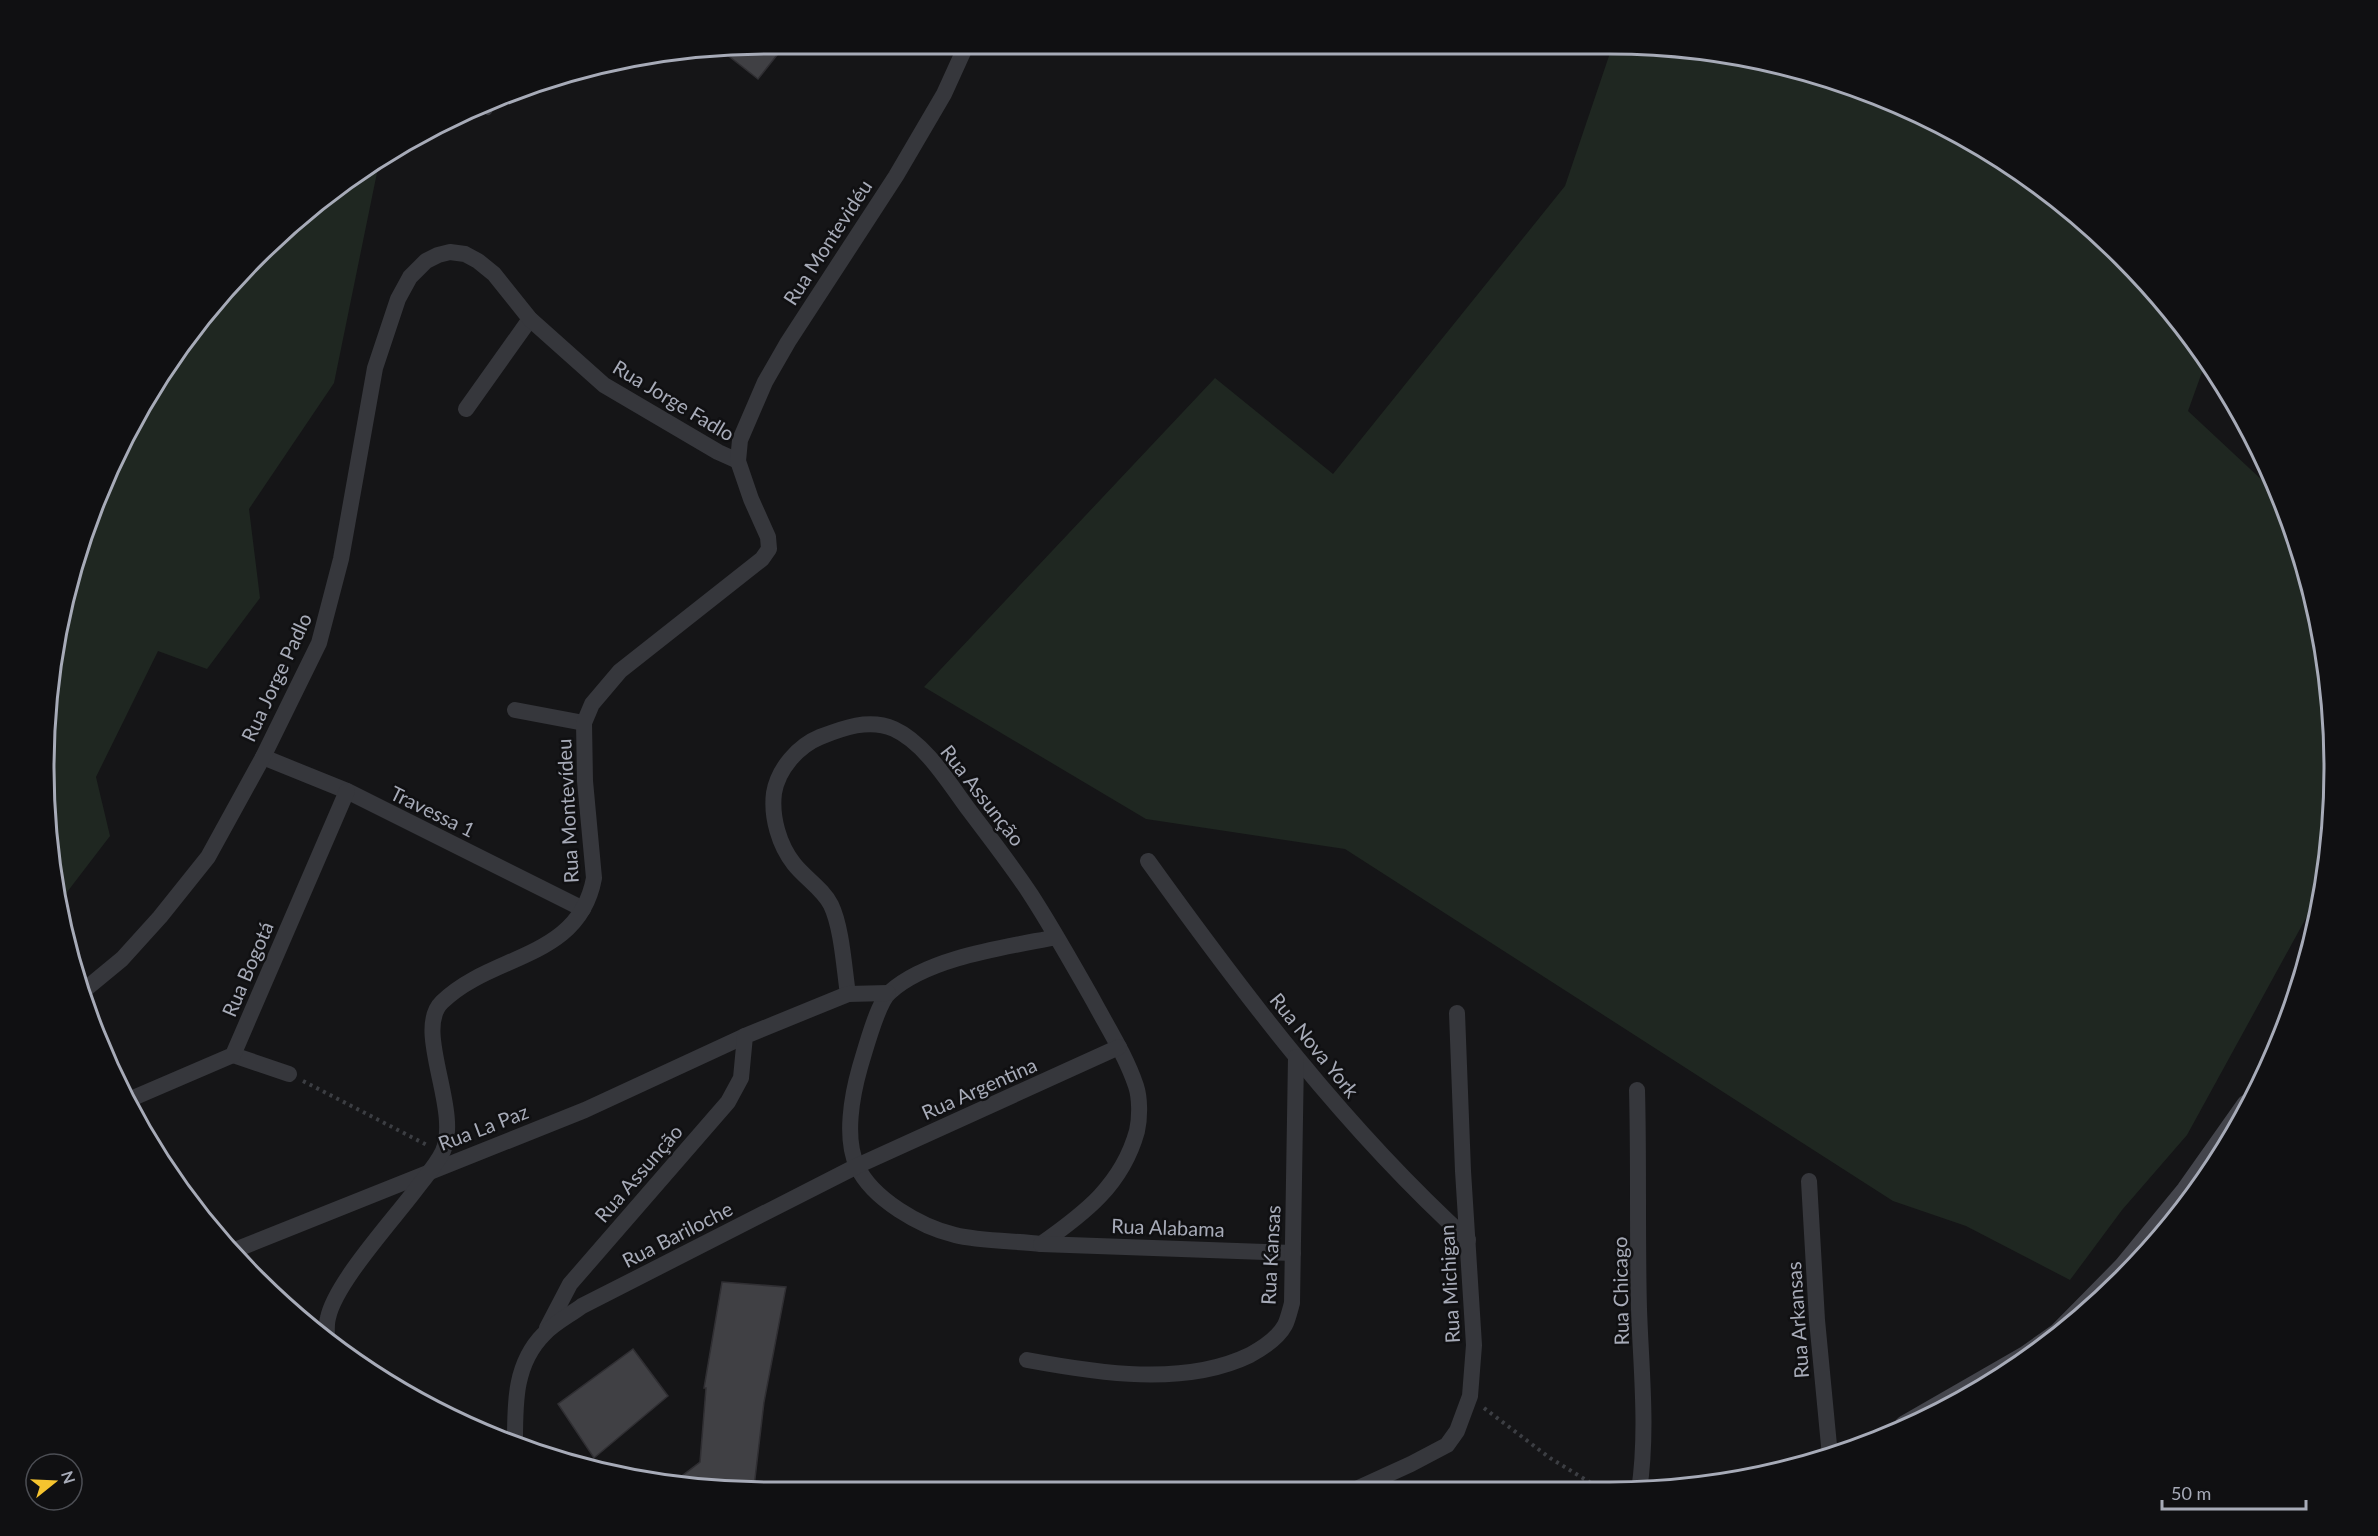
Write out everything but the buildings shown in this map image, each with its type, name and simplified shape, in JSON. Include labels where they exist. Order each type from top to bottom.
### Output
[{"type":"street","name":"Rua Montevidéu","points":[[738,461],[740,440],[782,352],[896,176],[944,94],[962,54]]},
{"type":"street","name":"Rua Jorge Fadlo","points":[[426,261],[450,252],[465,254],[478,261],[494,274],[530,319],[604,385],[738,461]]},
{"type":"street","name":"Rua Jorge Padlo","points":[[88,987],[122,959],[208,857],[263,757],[319,643],[341,559],[375,368],[398,299],[410,277],[426,261]]},
{"type":"street","points":[[466,409],[530,319]]},
{"type":"street","name":"Rua Montevídeu","points":[[327,1329],[327,1319],[335,1299],[357,1265],[431,1170],[442,1153],[448,1137],[446,1104],[430,1023],[440,1003],[461,986],[556,940],[572,926],[591,894],[594,878],[585,791],[584,723],[592,704],[620,671],[762,559],[769,549],[768,537],[751,499],[738,461]]},
{"type":"street","points":[[514,710],[584,723]]},
{"type":"street","name":"Rua Assunção","points":[[848,994],[837,921],[830,902],[793,864],[778,836],[773,807],[779,776],[791,759],[808,742],[840,729],[860,724],[877,725],[893,729],[906,736],[933,761],[1031,894],[1119,1047],[1137,1088],[1139,1110],[1137,1130],[1125,1162],[1107,1191],[1078,1217],[1041,1244]]},
{"type":"street","name":"Travessa 1","points":[[263,757],[347,791],[583,909]]},
{"type":"street","name":"Rua Bogotá","points":[[233,1055],[347,791]]},
{"type":"street","name":"Rua Nova York","points":[[1148,861],[1220,961],[1349,1120],[1435,1210],[1468,1240]]},
{"type":"street","points":[[744,1036],[848,994],[888,993],[928,969],[977,953],[1057,937]]},
{"type":"street","points":[[857,1166],[852,1147],[851,1126],[856,1079],[870,1035],[888,993]]},
{"type":"street","name":"Rua Michigan","points":[[1372,1482],[1447,1445],[1457,1431],[1470,1396],[1474,1345],[1463,1171],[1457,1013]]},
{"type":"street","name":"Rua Assunção","points":[[544,1334],[570,1284],[728,1102],[741,1078],[744,1036]]},
{"type":"street","name":"Rua La Paz","points":[[240,1248],[585,1110],[744,1036]]},
{"type":"street","name":"Rua Argentina","points":[[857,1166],[1119,1047]]},
{"type":"street","points":[[135,1097],[233,1055],[289,1074]]},
{"type":"street","name":"Rua Kansas","points":[[1027,1360],[1085,1371],[1130,1375],[1192,1372],[1237,1361],[1269,1343],[1284,1327],[1292,1303],[1296,1057]]},
{"type":"street","name":"Rua Chicago","points":[[1637,1090],[1639,1309],[1643,1418],[1641,1481]]},
{"type":"street","name":"Rua Alabama","points":[[857,1166],[890,1205],[921,1222],[956,1236],[1041,1244],[1293,1253]]},
{"type":"street","name":"Rua Bariloche","points":[[515,1436],[518,1380],[521,1368],[544,1334],[582,1306],[857,1166]]},
{"type":"street","name":"Rua Arkansas","points":[[1809,1181],[1817,1320],[1829,1447]]},
{"type":"path","points":[[289,1074],[442,1153]]},
{"type":"path","points":[[1470,1396],[1550,1458],[1589,1482]]},
{"type":"shaded area","points":[[1610,54],[1703,60],[1749,68],[1795,78],[1883,108],[1926,128],[2007,174],[2081,231],[2115,263],[2147,297],[2203,370],[2188,411],[2264,482],[2270,495],[2300,583],[2318,675],[2324,768],[2318,861],[2309,913],[2187,1135],[2122,1210],[2070,1280],[1966,1226],[1893,1201],[1345,849],[1146,819],[924,687],[1215,378],[1333,474],[1565,186]]},
{"type":"shaded area","points":[[378,170],[334,383],[249,509],[260,598],[207,669],[158,651],[96,777],[110,836],[66,894],[60,861],[54,768],[60,675],[78,583],[108,495],[128,452],[174,371],[231,297],[297,231]]}]
